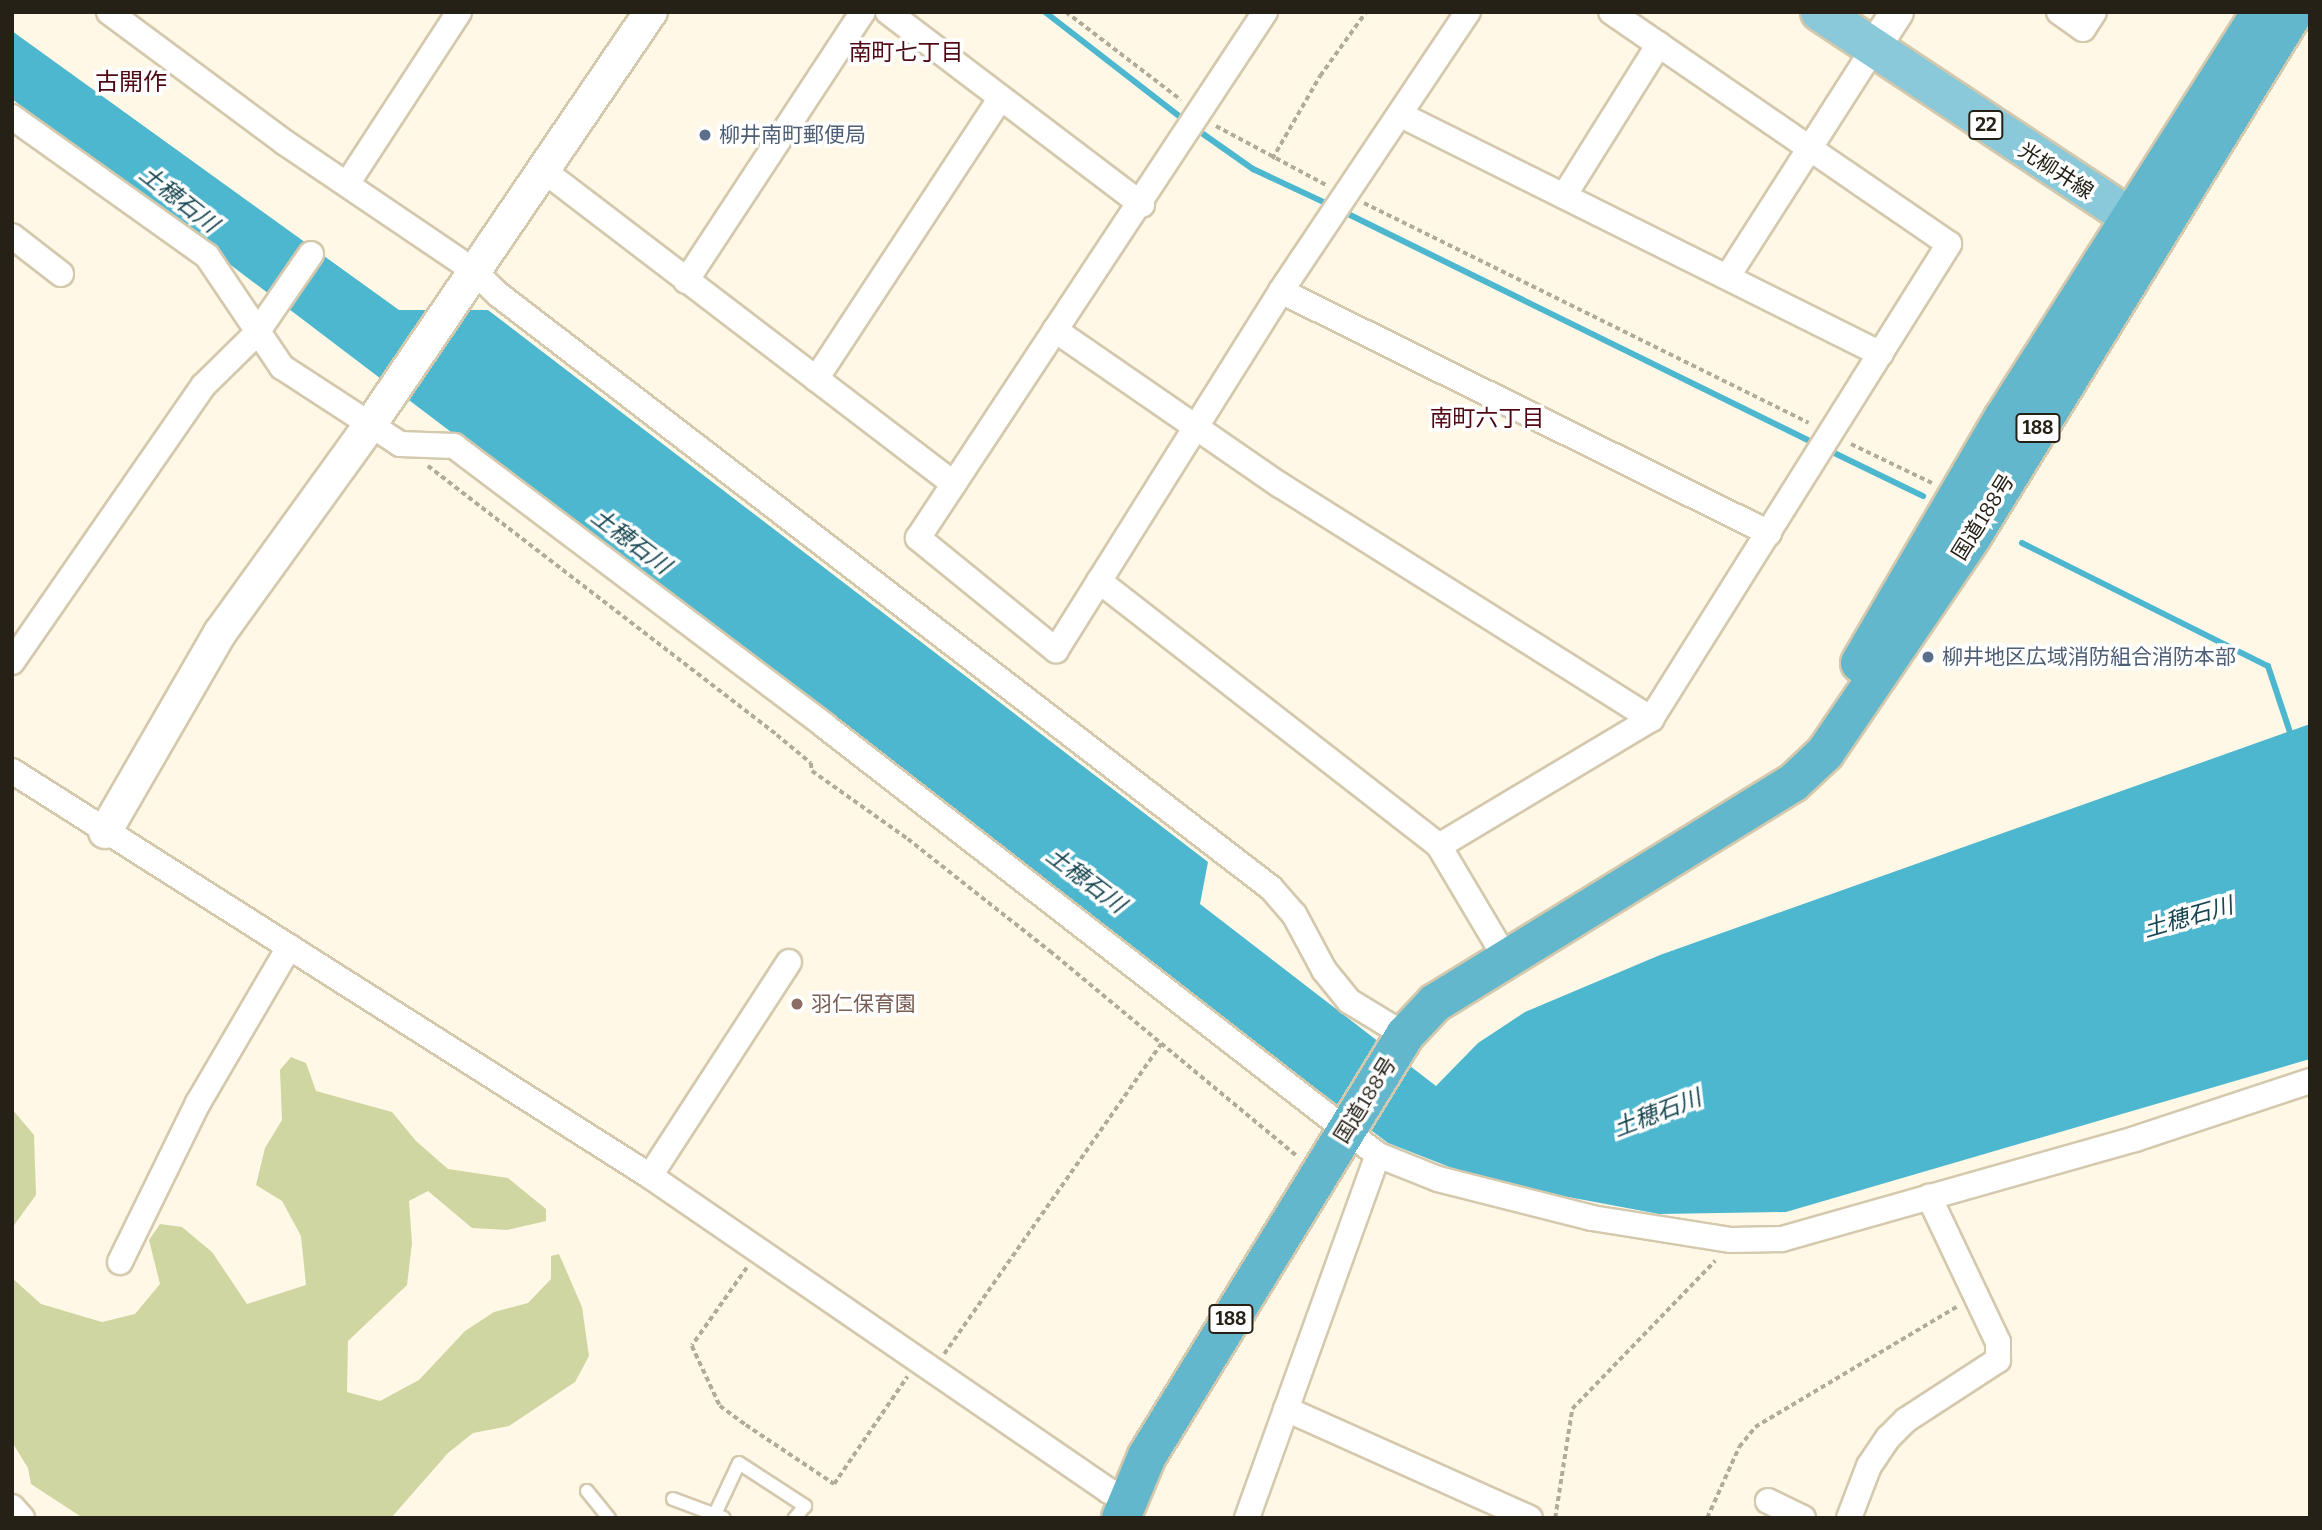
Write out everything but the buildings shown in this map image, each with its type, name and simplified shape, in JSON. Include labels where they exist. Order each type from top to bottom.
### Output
[{"type":"highway","name":"国道188号","points":[[1124,1507],[1147,1456],[1347,1127],[1401,1041],[1435,1003],[1505,957],[1794,783],[1825,753],[1972,535],[2261,12]]},
{"type":"highway","name":"国道188号","points":[[2144,226],[2294,12]]},
{"type":"main road","name":"光柳井線","points":[[1820,12],[2144,226]]},
{"type":"street","points":[[109,12],[347,184],[473,270],[499,295],[1271,888],[1294,914],[1324,970],[1349,1001],[1401,1041]]},
{"type":"street","points":[[347,184],[459,12]]},
{"type":"street","points":[[106,832],[220,633],[370,425],[454,297],[651,12]]},
{"type":"street","points":[[686,281],[863,12]]},
{"type":"street","points":[[888,12],[1142,205]]},
{"type":"street","points":[[1260,14],[1142,205],[1055,330],[918,538],[1056,650],[1281,291],[1468,12]]},
{"type":"street","points":[[1439,846],[1651,719],[1949,244],[1611,12]]},
{"type":"street","points":[[1728,276],[1812,151],[1897,12]]},
{"type":"street","points":[[2059,12],[2083,29],[2094,12]]},
{"type":"street","points":[[1564,196],[1659,44]]},
{"type":"street","points":[[816,379],[1000,99]]},
{"type":"street","points":[[1401,115],[1881,354]]},
{"type":"street","points":[[12,117],[206,257],[256,334],[282,367],[400,444],[454,446],[1347,1127],[1377,1155],[1507,1199],[1592,1218],[1731,1240],[1782,1239],[2135,1139],[2310,1082]]},
{"type":"street","points":[[542,170],[954,484]]},
{"type":"street","points":[[12,236],[61,274]]},
{"type":"street","points":[[12,662],[203,386],[256,334],[311,254]]},
{"type":"street","points":[[1281,291],[1769,533]]},
{"type":"street","points":[[1055,330],[1291,492],[1651,719]]},
{"type":"street","points":[[1099,581],[1439,846],[1505,957]]},
{"type":"street","points":[[12,771],[650,1176],[1108,1491],[1124,1507]]},
{"type":"street","points":[[120,1262],[198,1103],[289,947]]},
{"type":"street","points":[[650,1176],[789,962]]},
{"type":"street","points":[[1247,1518],[1377,1155]]},
{"type":"street","points":[[1849,1518],[1869,1466],[1888,1438],[1906,1420],[1998,1360],[1997,1342],[1929,1197]]},
{"type":"street","points":[[1286,1409],[1530,1518]]},
{"type":"street","points":[[1768,1502],[1803,1518]]},
{"type":"street","points":[[12,1507],[22,1518]]},
{"type":"lane","points":[[673,1499],[720,1516],[739,1463],[805,1506],[795,1518]]},
{"type":"lane","points":[[587,1491],[609,1518]]},
{"type":"path","points":[[1066,12],[1199,114],[1272,159],[1943,489]]},
{"type":"path","points":[[1272,159],[1320,76],[1366,12]]},
{"type":"path","points":[[417,445],[431,472],[777,735],[811,763],[812,771],[908,839],[1283,1143]]},
{"type":"path","points":[[759,1251],[692,1346],[720,1406],[834,1484],[971,1311],[1161,1043]]},
{"type":"path","points":[[1555,1518],[1572,1409],[1731,1240]]},
{"type":"path","points":[[1707,1518],[1739,1447],[1755,1427],[1976,1297]]},
{"type":"green space","points":[[291,1057],[306,1063],[316,1091],[392,1112],[416,1141],[448,1169],[508,1178],[546,1209],[546,1221],[507,1230],[472,1228],[428,1191],[409,1201],[412,1243],[407,1285],[348,1341],[347,1392],[380,1401],[419,1380],[465,1331],[494,1312],[528,1303],[551,1279],[551,1256],[559,1254],[582,1307],[589,1356],[575,1382],[509,1426],[473,1433],[448,1453],[391,1518],[83,1518],[31,1484],[28,1468],[12,1442],[12,1278],[41,1304],[102,1322],[135,1314],[160,1284],[149,1240],[160,1224],[182,1227],[212,1252],[247,1304],[306,1285],[301,1236],[282,1201],[256,1185],[265,1148],[282,1120],[280,1070]]},
{"type":"green space","points":[[12,1109],[34,1135],[36,1195],[12,1228]]},
{"type":"water","name":"土穂石川","points":[[12,31],[399,310],[488,310],[1208,862],[1200,904],[1436,1086],[1478,1043],[1525,1012],[1660,955],[2310,724],[2310,1059],[1786,1212],[1659,1214],[1488,1182],[1388,1143],[12,99]]},
{"type":"waterway","points":[[1045,12],[1187,122]]},
{"type":"waterway","points":[[1196,129],[1253,169],[1332,206]]},
{"type":"waterway","points":[[1342,211],[1816,444]]},
{"type":"waterway","points":[[1826,449],[1923,496]]},
{"type":"waterway","points":[[2022,543],[2268,666],[2292,738]]},
{"type":"place","name":"柳井南町郵便局","points":[[705,135]]},
{"type":"place","name":"柳井地区広域消防組合消防本部","points":[[1928,657]]},
{"type":"place","name":"羽仁保育園","points":[[797,1004]]},
{"type":"district","name":"南町七丁目","points":[[906,52]]},
{"type":"district","name":"古開作","points":[[131,83]]},
{"type":"district","name":"南町六丁目","points":[[1487,418]]}]
